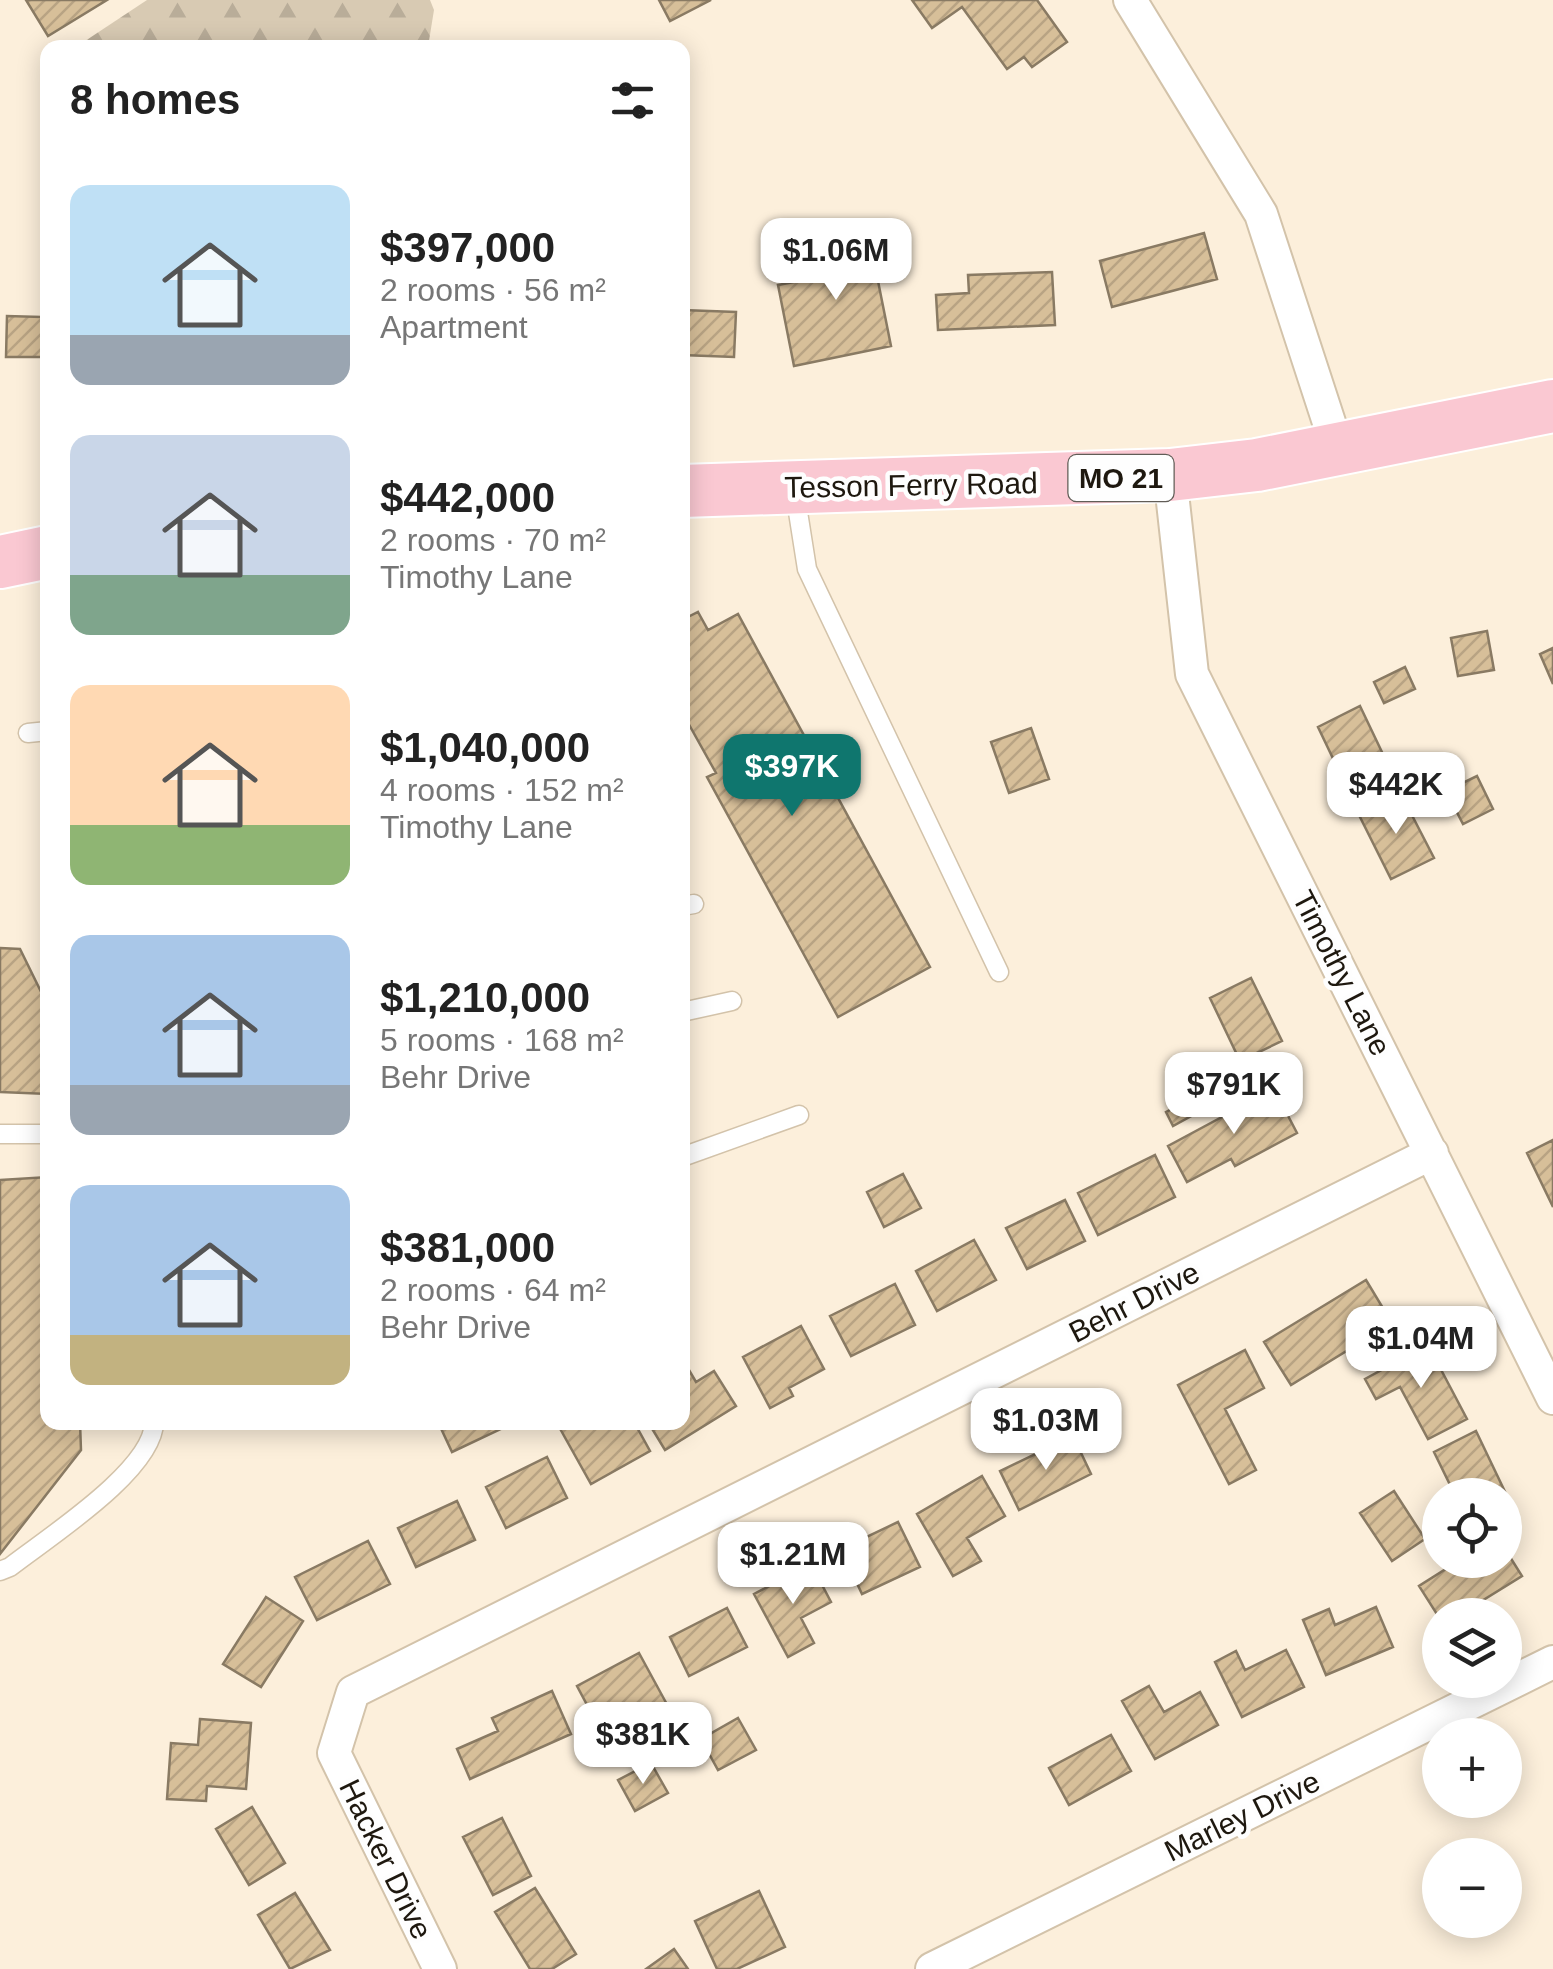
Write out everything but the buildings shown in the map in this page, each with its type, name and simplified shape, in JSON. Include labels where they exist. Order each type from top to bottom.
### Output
[{"type":"main road","name":"Tesson Ferry Road","points":[[690,490],[1170,475],[1338,450],[1553,406]]},
{"type":"main road","points":[[0,562],[40,554]]},
{"type":"street","points":[[1130,0],[1262,214],[1338,450]]},
{"type":"street","name":"Timothy Lane","points":[[1170,475],[1192,674],[1553,1398]]},
{"type":"street","name":"Behr Drive","points":[[353,1692],[1432,1154]]},
{"type":"street","name":"Marley Drive","points":[[932,1969],[1553,1662]]},
{"type":"street","name":"Hacker Drive","points":[[353,1692],[334,1753],[440,1969]]},
{"type":"lane","points":[[794,488],[807,570],[999,972]]},
{"type":"lane","points":[[690,1010],[732,1001]]},
{"type":"lane","points":[[690,1154],[799,1115]]},
{"type":"lane","points":[[0,1134],[40,1134]]},
{"type":"lane","points":[[0,1571],[130,1471],[154,1430]]},
{"type":"green space","points":[[147,0],[430,0],[434,10],[429,40],[87,40]]}]
